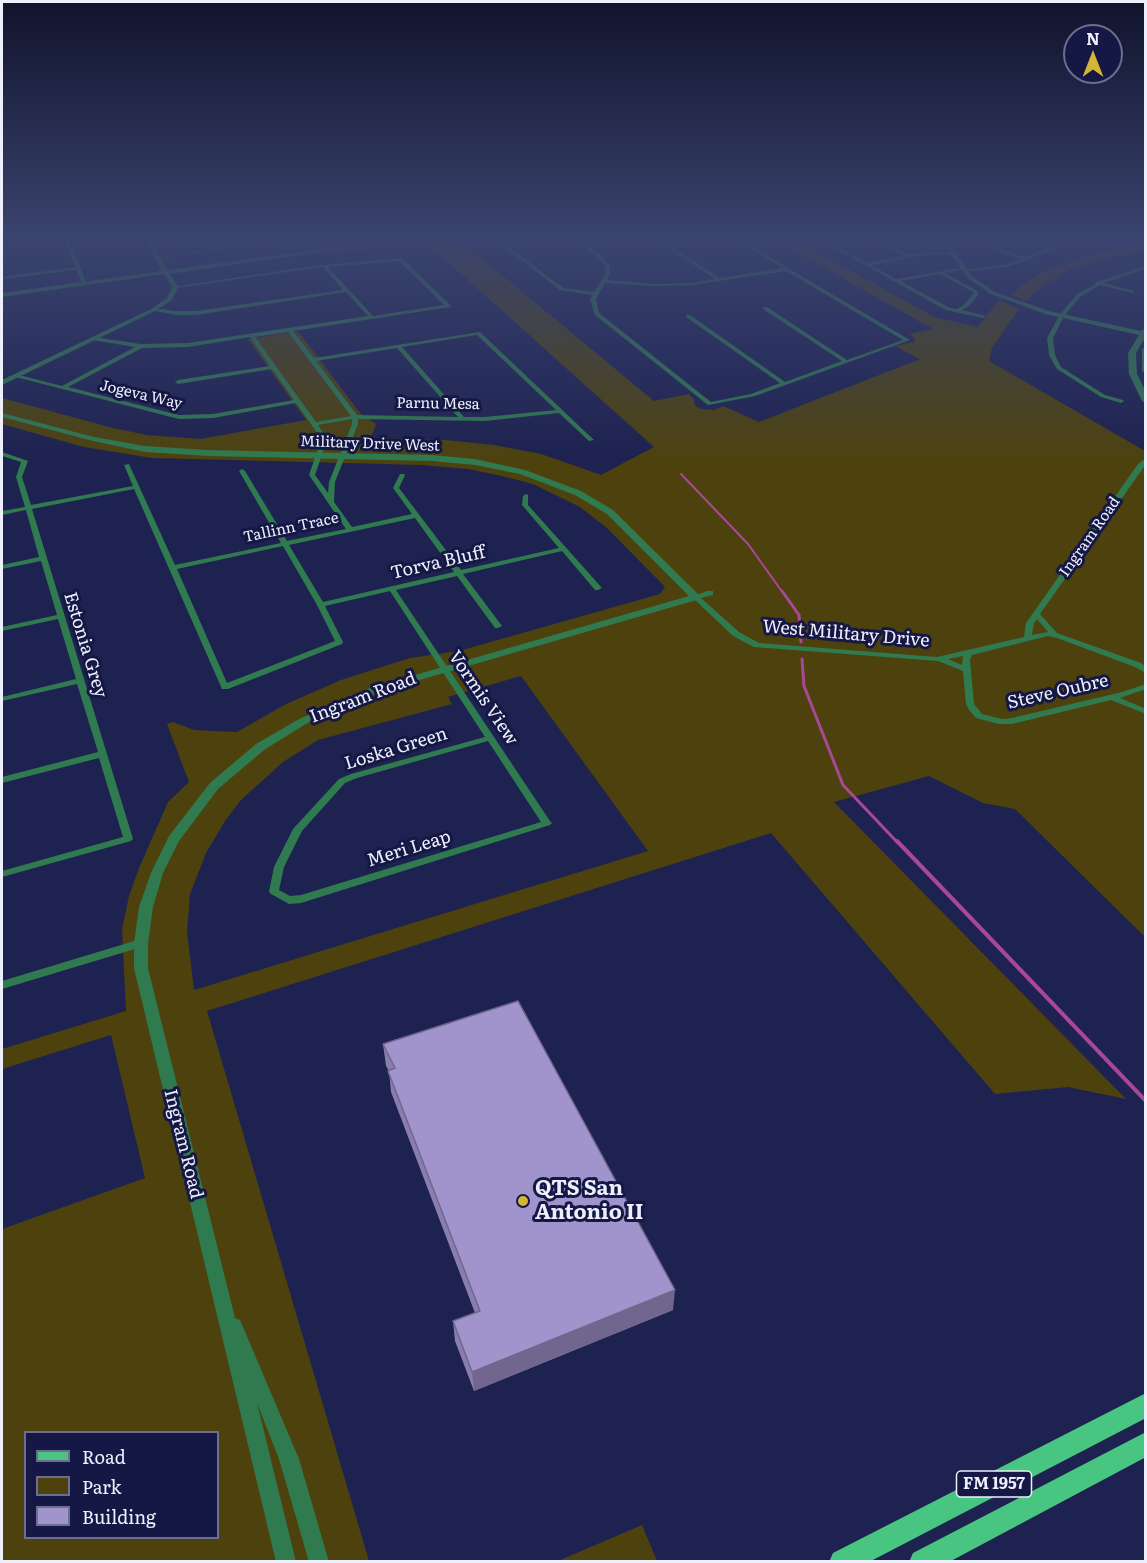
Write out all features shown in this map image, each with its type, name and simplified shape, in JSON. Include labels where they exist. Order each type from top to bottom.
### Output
[{"type":"main road","name":"FM 1957","points":[[842,1562],[1146,1405]]},
{"type":"main road","name":"FM 1957","points":[[922,1562],[1146,1444]]},
{"type":"street","points":[[2,383],[145,314]]},
{"type":"street","points":[[368,314],[371,317]]},
{"type":"street","points":[[94,339],[141,346],[188,345],[392,314]]},
{"type":"street","points":[[598,314],[601,319],[710,404],[753,394],[907,340],[863,314]]},
{"type":"street","points":[[774,314],[845,361]]},
{"type":"street","points":[[973,314],[983,316]]},
{"type":"street","points":[[1054,314],[1144,332],[1132,353],[1132,365],[1146,401]]},
{"type":"street","points":[[688,316],[783,383]]},
{"type":"street","points":[[1062,316],[1050,338],[1055,363],[1065,374],[1082,384],[1103,396],[1121,401]]},
{"type":"street","points":[[290,330],[355,417],[355,424],[332,482],[331,501]]},
{"type":"street","points":[[313,360],[478,333],[591,440]]},
{"type":"street","points":[[252,336],[321,434],[323,444],[312,475],[350,530]]},
{"type":"street","points":[[62,388],[141,346]]},
{"type":"street","points":[[398,346],[463,419]]},
{"type":"street","points":[[1146,349],[1146,371]]},
{"type":"street","points":[[178,382],[274,367]]},
{"type":"street","name":"Jogeva Way","points":[[15,376],[162,414],[187,418],[213,416],[299,401]]},
{"type":"street","name":"Parnu Mesa","points":[[315,424],[355,417],[506,418],[560,411]]},
{"type":"street","name":"Military Drive West","points":[[2,415],[93,439],[145,449],[432,458],[475,462],[522,472],[560,485],[596,502],[616,517],[696,597]]},
{"type":"street","name":"Estonia Grey","points":[[2,454],[25,461],[19,477],[128,839],[2,874]]},
{"type":"street","name":"Ingram Road","points":[[1028,637],[1030,622],[1140,465],[1146,460]]},
{"type":"street","points":[[127,465],[225,687],[339,642],[321,606],[242,471]]},
{"type":"street","points":[[402,475],[396,488],[414,516],[498,626]]},
{"type":"street","points":[[2,513],[136,487]]},
{"type":"street","points":[[526,496],[525,505],[598,588]]},
{"type":"street","name":"Tallinn Trace","points":[[173,568],[414,516]]},
{"type":"street","name":"Torva Bluff","points":[[321,606],[563,549]]},
{"type":"street","points":[[2,567],[43,558]]},
{"type":"street","name":"Vormis View","points":[[392,590],[547,824]]},
{"type":"street","name":"Ingram Road","points":[[286,1562],[141,968],[141,943],[146,907],[157,873],[172,839],[214,786],[261,747],[305,720],[374,690],[710,593]]},
{"type":"street","name":"West Military Drive","points":[[696,597],[736,634],[757,645],[938,659],[966,669]]},
{"type":"street","points":[[1037,615],[1054,634]]},
{"type":"street","points":[[2,628],[61,616]]},
{"type":"street","name":"Steve Oubre","points":[[1144,669],[1054,634],[1028,637],[968,653],[966,669],[970,704],[973,710],[979,716],[1002,722],[1145,688]]},
{"type":"street","name":"West Military Drive","points":[[938,659],[968,653]]},
{"type":"street","points":[[2,699],[80,681]]},
{"type":"street","points":[[1112,696],[1146,712]]},
{"type":"street","name":"Loska Green","points":[[279,897],[274,892],[274,886],[286,850],[314,810],[342,782],[354,776],[490,738]]},
{"type":"street","points":[[2,780],[102,754]]},
{"type":"street","name":"Meri Leap","points":[[279,897],[289,900],[301,899],[547,824]]},
{"type":"street","points":[[2,985],[141,943]]},
{"type":"street","name":"Ingram Road","points":[[222,1303],[246,1353],[285,1449],[319,1562]]},
{"type":"green space","points":[[506,314],[549,314],[654,401],[689,394],[695,406],[702,409],[714,410],[723,406],[759,422],[920,359],[895,346],[914,342],[915,339],[910,334],[933,329],[906,314],[929,314],[978,327],[988,314],[1016,314],[992,348],[989,361],[1145,451],[1145,937],[1015,809],[983,803],[929,776],[834,802],[1126,1099],[1068,1087],[995,1094],[771,833],[207,1011],[369,1561],[2,1561],[2,1229],[145,1178],[111,1035],[2,1069],[2,1049],[126,1011],[122,929],[129,896],[168,802],[189,782],[167,724],[173,722],[194,730],[237,732],[286,704],[341,680],[410,658],[459,651],[660,594],[665,587],[607,528],[580,507],[533,484],[468,469],[422,465],[152,458],[84,447],[2,424],[2,398],[113,428],[147,435],[200,439],[306,420],[248,339],[298,331],[360,413],[376,424],[371,438],[446,440],[494,445],[541,454],[601,475],[654,447]],"holes":[[[521,676],[648,851],[194,990],[187,932],[190,894],[206,853],[241,800],[283,762],[318,740],[452,704],[448,697]]]},
{"type":"green space","points":[[642,1525],[657,1561],[558,1561]]},
{"type":"building","name":"QTS San Antonio II","points":[[518,1001],[675,1290],[472,1372],[453,1321],[480,1311],[388,1071],[395,1068],[383,1044]]},
{"type":"waterway","points":[[681,474],[748,544],[783,593]]},
{"type":"waterway","points":[[782,591],[799,615],[801,642]]},
{"type":"waterway","points":[[802,659],[804,686],[843,785],[898,843]]},
{"type":"waterway","points":[[897,841],[1146,1101]]},
{"type":"place","name":"QTS San Antonio II","points":[[523,1201]]}]
